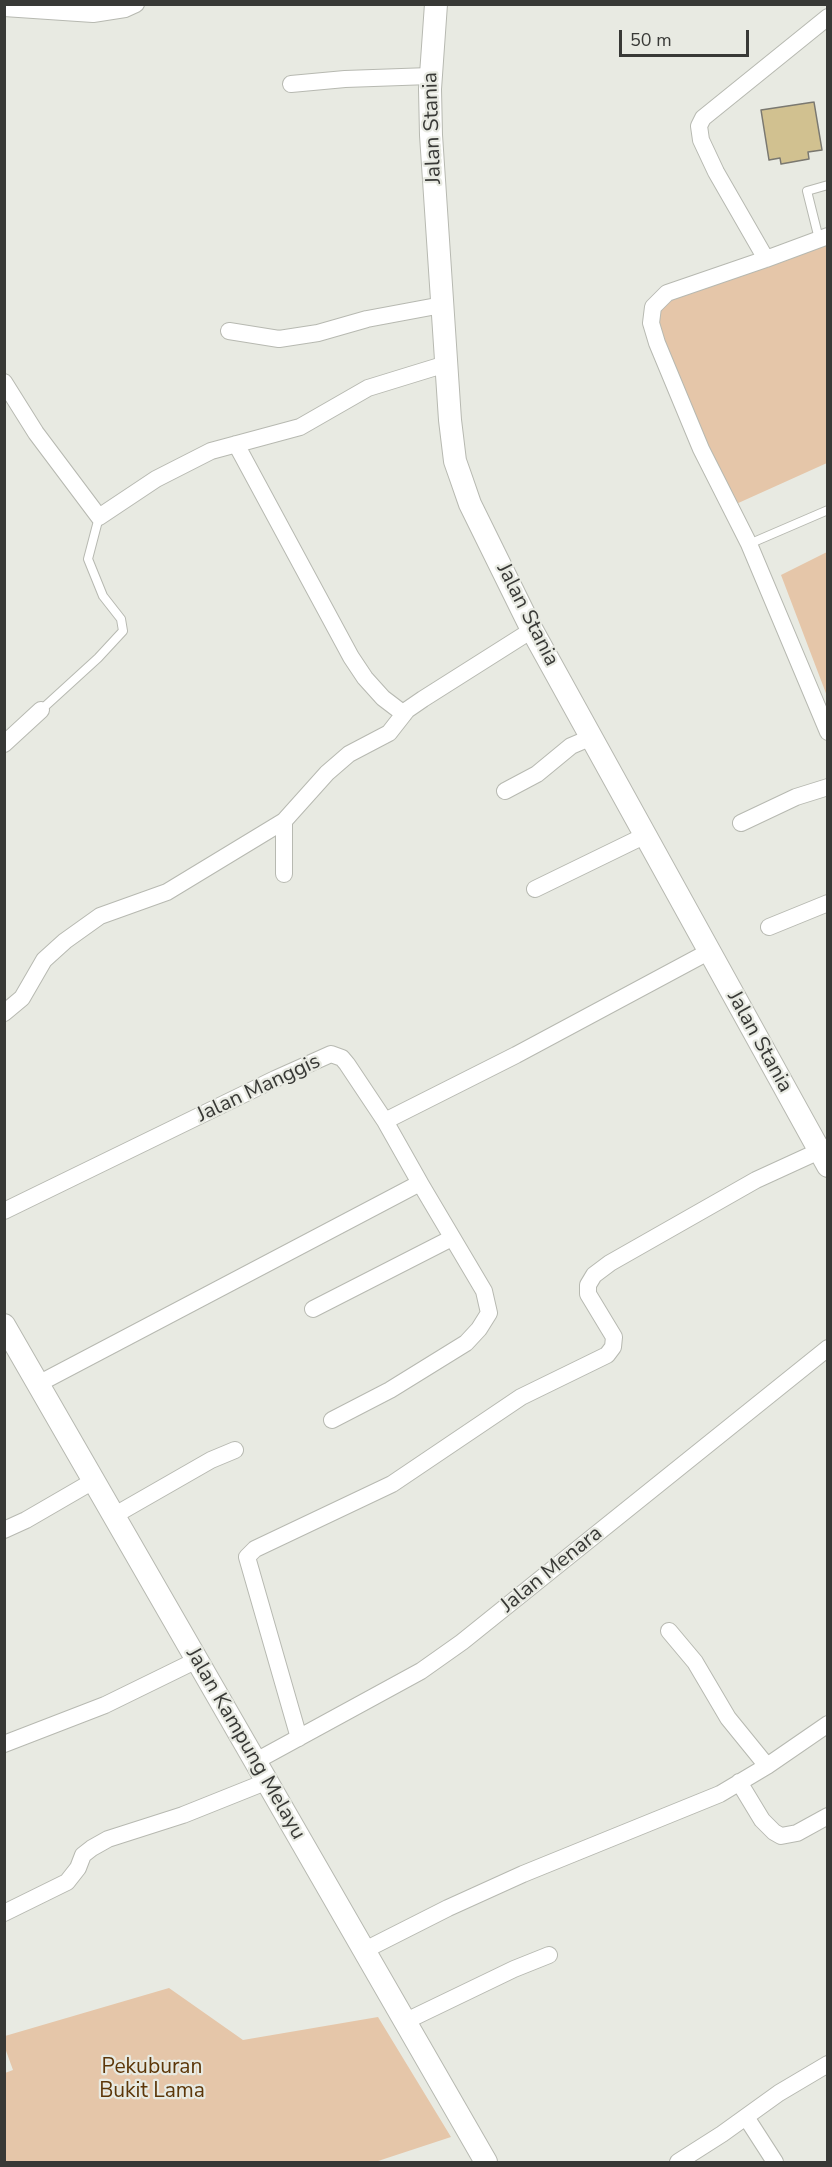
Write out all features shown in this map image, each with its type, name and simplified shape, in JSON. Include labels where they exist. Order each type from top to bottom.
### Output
[{"type":"street","points":[[4,8],[93,14],[110,8],[136,4]]},
{"type":"street","name":"Jalan Stania","points":[[436,4],[430,76],[431,135],[450,420],[458,470],[470,504],[532,630],[824,1155]]},
{"type":"street","points":[[766,259],[716,172],[701,140],[699,126],[703,118],[828,17]]},
{"type":"street","points":[[291,84],[345,79],[430,76]]},
{"type":"street","points":[[823,237],[667,293],[653,307],[651,322],[657,343],[700,449],[749,544],[828,732]]},
{"type":"street","points":[[229,331],[279,339],[318,333],[368,319],[442,305]]},
{"type":"street","points":[[4,382],[36,434],[99,518],[156,478],[211,452],[300,427],[368,388],[446,364]]},
{"type":"street","points":[[236,444],[351,657],[365,678],[383,698],[404,714]]},
{"type":"street","points":[[4,1013],[22,998],[44,960],[65,941],[100,916],[166,892],[284,821],[327,773],[350,754],[388,732],[404,714],[423,699],[532,630]]},
{"type":"street","points":[[4,744],[40,710]]},
{"type":"street","points":[[505,791],[537,774],[571,746],[592,737]]},
{"type":"street","points":[[741,823],[796,797],[828,787]]},
{"type":"street","points":[[284,821],[284,874]]},
{"type":"street","points":[[535,889],[646,835]]},
{"type":"street","points":[[769,927],[828,903]]},
{"type":"street","points":[[332,1420],[390,1390],[465,1343],[479,1329],[489,1313],[484,1292],[385,1121],[516,1055],[710,951]]},
{"type":"street","name":"Jalan Manggis","points":[[4,1212],[275,1079],[331,1054],[342,1058],[347,1064],[385,1121]]},
{"type":"street","points":[[298,1738],[247,1557],[255,1549],[392,1484],[521,1397],[607,1356],[613,1347],[614,1337],[588,1294],[588,1285],[594,1275],[610,1263],[756,1180],[824,1155]]},
{"type":"street","points":[[38,1384],[420,1183]]},
{"type":"street","points":[[313,1309],[452,1238]]},
{"type":"street","name":"Jalan Kampung Melayu","points":[[4,1325],[486,2163]]},
{"type":"street","name":"Jalan Menara","points":[[256,1761],[421,1671],[462,1642],[828,1348]]},
{"type":"street","points":[[115,1515],[235,1450]]},
{"type":"street","points":[[4,1530],[26,1520],[95,1480]]},
{"type":"street","points":[[669,1631],[695,1662],[728,1718],[767,1766]]},
{"type":"street","points":[[4,1744],[105,1705],[197,1660]]},
{"type":"street","points":[[363,1951],[448,1908],[523,1874],[720,1794],[767,1766],[828,1724]]},
{"type":"street","points":[[6,1907],[67,1882],[78,1868],[83,1855],[108,1839],[183,1815],[268,1781]]},
{"type":"street","points":[[739,1782],[762,1820],[781,1836],[797,1833],[828,1816]]},
{"type":"street","points":[[404,2022],[514,1969],[549,1955]]},
{"type":"street","points":[[678,2163],[779,2092],[828,2064]]},
{"type":"street","points":[[746,2117],[775,2163]]},
{"type":"lane","points":[[823,237],[807,191],[828,185]]},
{"type":"lane","points":[[749,544],[828,510]]},
{"type":"lane","points":[[40,710],[98,658],[123,631],[121,619],[102,596],[88,559],[99,518]]},
{"type":"green space","points":[[827,240],[827,463],[725,509],[647,309]]},
{"type":"green space","points":[[827,552],[827,696],[781,575]]},
{"type":"green space","name":"Pekuburan Bukit Lama","points":[[169,1988],[243,2040],[378,2017],[451,2137],[375,2162],[5,2162],[5,2073],[13,2070],[5,2048],[5,2036]]},
{"type":"building","points":[[814,102],[822,150],[808,152],[809,159],[781,164],[780,158],[769,160],[761,110]]}]
